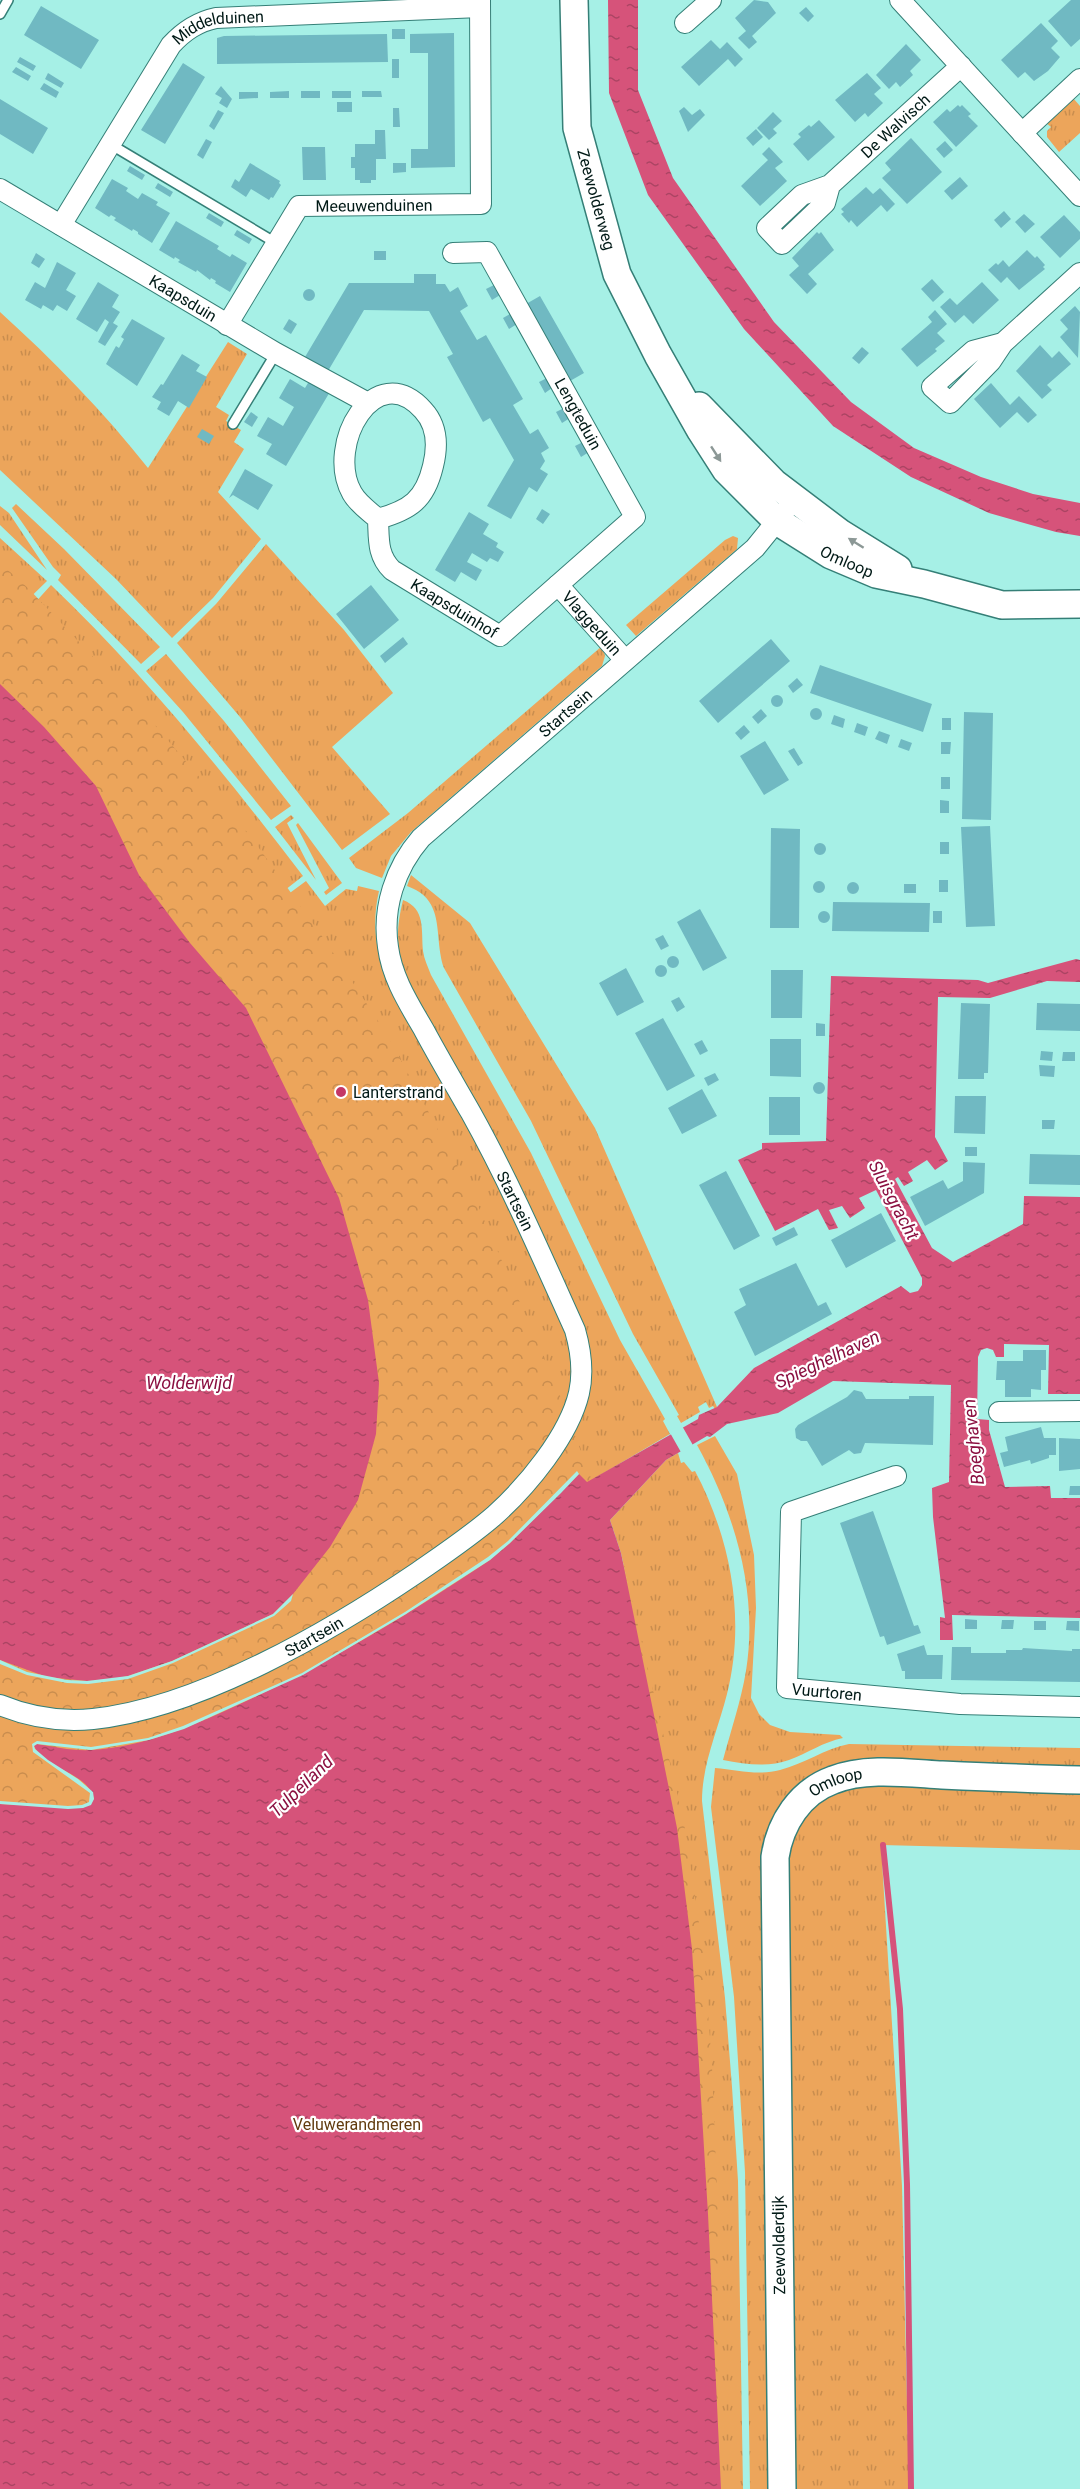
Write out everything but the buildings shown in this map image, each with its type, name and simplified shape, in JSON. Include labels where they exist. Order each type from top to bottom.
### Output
[{"type":"main road","name":"Zeewolderweg","points":[[574,0],[577,128],[617,274],[636,315],[701,431],[726,470],[777,521]]},
{"type":"main road","name":"Zeewolderweg","points":[[677,385],[713,419],[740,451],[794,500]]},
{"type":"main road","name":"Omloop","points":[[794,500],[840,533],[924,584]]},
{"type":"main road","name":"Omloop","points":[[777,521],[831,555],[876,574],[1002,605],[1080,604]]},
{"type":"main road","name":"Omloop","points":[[777,2000],[776,1848],[789,1815],[809,1793],[833,1780],[856,1774],[896,1773],[1080,1780]]},
{"type":"main road","name":"Zeewolderdijk","points":[[777,2000],[782,2489]]},
{"type":"street","points":[[685,23],[711,0]]},
{"type":"street","points":[[900,0],[1080,196]]},
{"type":"street","name":"Middelduinen","points":[[61,225],[171,45],[199,21],[216,18],[480,4]]},
{"type":"street","name":"Meeuwenduinen","points":[[227,325],[299,206],[482,204],[480,4]]},
{"type":"street","name":"De Walvisch","points":[[830,186],[961,66]]},
{"type":"street","points":[[1022,133],[1080,79]]},
{"type":"street","name":"Kaapsduin","points":[[0,189],[227,325],[368,404]]},
{"type":"street","name":"Lengteduin","points":[[453,253],[487,252],[635,516],[558,585]]},
{"type":"street","points":[[1003,343],[1080,273]]},
{"type":"street","points":[[395,393],[409,397],[432,420],[436,443],[430,480],[420,498],[403,511],[378,519],[351,493],[344,461],[347,434],[357,414],[368,404],[395,393]]},
{"type":"street","name":"Startsein","points":[[0,1705],[48,1718],[94,1719],[168,1702],[245,1670],[363,1607],[476,1531],[515,1496],[559,1437],[576,1405],[582,1379],[582,1362],[575,1330],[492,1155],[400,987],[388,949],[387,916],[391,891],[408,853],[421,838],[755,548],[794,500]]},
{"type":"street","name":"Kaapsduinhof","points":[[378,519],[379,551],[384,562],[392,570],[500,636],[558,585]]},
{"type":"street","name":"Vlaggeduin","points":[[558,585],[625,660]]},
{"type":"street","points":[[999,1412],[1080,1411]]},
{"type":"street","name":"Vuurtoren","points":[[896,1476],[791,1512],[788,1688],[960,1704],[1080,1707]]},
{"type":"lane","points":[[0,14],[8,0]]},
{"type":"lane","points":[[110,144],[276,243]]},
{"type":"lane","points":[[233,424],[276,353]]},
{"type":"green space","points":[[1073,98],[1080,106],[1080,133],[1059,152],[1047,137],[1047,131],[1051,127],[1046,123]]},
{"type":"green space","points":[[0,312],[77,387],[148,468],[228,342],[247,354],[216,407],[229,415],[226,421],[241,430],[234,442],[244,449],[218,492],[261,539],[213,598],[172,638],[116,579],[0,470]]},
{"type":"green space","points":[[16,504],[64,549],[160,647],[141,664],[58,580],[61,575],[12,508]]},
{"type":"green space","points":[[0,506],[9,513],[47,570],[0,525]]},
{"type":"green space","points":[[733,536],[738,538],[737,549],[636,636],[626,625],[725,540]]},
{"type":"green space","points":[[0,538],[47,581],[7,620],[0,610]]},
{"type":"green space","points":[[266,544],[344,630],[393,693],[332,747],[390,814],[342,850],[240,717],[177,643],[216,604]]},
{"type":"green space","name":"Veluwerandmeren","points":[[0,563],[28,588],[130,696],[254,841],[324,939],[388,1036],[476,1201],[559,1393],[624,1566],[684,1823],[704,1957],[712,2067],[718,2215],[721,2489],[0,2489]]},
{"type":"green space","points":[[51,585],[151,689],[244,800],[303,876],[258,911],[14,626]]},
{"type":"green space","points":[[602,646],[605,656],[602,666],[411,832],[391,856],[382,878],[356,868],[349,858],[408,813]]},
{"type":"green space","points":[[166,654],[224,721],[291,806],[271,820],[183,712],[146,671]]},
{"type":"green space","points":[[291,815],[294,818],[287,823],[316,880],[275,827]]},
{"type":"green space","points":[[298,823],[342,883],[326,895],[324,892],[329,888],[296,825]]},
{"type":"green space","points":[[411,875],[470,923],[595,1128],[717,1407],[715,1409],[713,1406],[709,1408],[706,1402],[698,1407],[700,1412],[681,1423],[677,1416],[679,1415],[633,1334],[531,1121],[444,968],[433,910],[428,900],[420,892],[407,886]]},
{"type":"green space","points":[[306,881],[325,906],[346,889],[357,891],[358,886],[379,891],[375,918],[377,943],[382,966],[391,988],[467,1124],[566,1329],[574,1364],[571,1388],[563,1412],[0,1672],[260,915]]},
{"type":"green space","points":[[403,900],[416,909],[419,915],[424,954],[431,975],[531,1153],[620,1340],[665,1419],[663,1421],[670,1434],[289,1658],[590,1384],[406,981],[398,941]]},
{"type":"green space","points":[[715,1436],[737,1474],[754,1555],[756,1608],[751,1698],[759,1714],[770,1725],[790,1732],[840,1735],[843,1738],[772,1764],[723,1760],[746,1671],[749,1611],[746,1581],[732,1524],[722,1496],[697,1445]]},
{"type":"green space","points":[[678,1453],[681,1463],[684,1462],[692,1472],[695,1471],[718,1524],[732,1580],[735,1608],[733,1666],[708,1760],[702,1801],[725,1998],[738,2181],[743,2489],[721,2489],[646,1669],[621,1553],[610,1520],[666,1460]]},
{"type":"green space","points":[[849,1744],[1080,1748],[1080,1770],[836,1766],[800,1784],[790,1792],[775,1814],[766,1840],[771,2489],[750,2489],[745,2172],[734,1997],[711,1807],[715,1768],[756,1773],[772,1772]]},
{"type":"green space","points":[[874,1785],[1080,1791],[1080,1850],[881,1845],[902,2186],[909,2489],[793,2489],[787,1853],[800,1823],[818,1802],[842,1790]]},
{"type":"water","points":[[608,0],[638,0],[638,90],[673,178],[774,322],[851,402],[914,448],[981,477],[1033,494],[1080,503],[1080,536],[1056,532],[989,513],[911,477],[833,426],[744,329],[648,195],[609,93]]},
{"type":"water","name":"Wolderwijd","points":[[0,684],[44,727],[96,786],[139,875],[190,943],[246,1008],[339,1198],[368,1300],[379,1383],[376,1434],[358,1500],[330,1547],[293,1594],[273,1614],[172,1661],[128,1676],[108,1680],[87,1681],[47,1677],[0,1660]]},
{"type":"water","points":[[1076,959],[1080,960],[1080,982],[1047,981],[990,998],[938,997],[935,1137],[948,1161],[935,1170],[927,1160],[908,1172],[913,1181],[904,1186],[898,1177],[895,1179],[932,1248],[953,1262],[1023,1224],[1024,1196],[1080,1197],[1080,1394],[1048,1394],[1049,1345],[1004,1344],[1004,1357],[996,1357],[993,1350],[987,1348],[981,1350],[978,1357],[977,1419],[989,1420],[989,1430],[1005,1487],[1050,1486],[1051,1498],[1080,1498],[1080,1618],[952,1615],[953,1640],[940,1640],[940,1617],[945,1618],[933,1517],[932,1488],[949,1482],[951,1385],[833,1381],[778,1413],[727,1424],[710,1437],[707,1436],[666,1460],[610,1520],[621,1553],[677,1828],[692,1949],[721,2489],[0,2489],[0,1804],[83,1808],[94,1799],[84,1783],[47,1761],[34,1746],[37,1744],[91,1750],[150,1740],[206,1719],[274,1688],[400,1618],[490,1560],[579,1474],[587,1482],[698,1419],[699,1415],[717,1407],[754,1368],[901,1286],[910,1293],[918,1291],[922,1285],[922,1278],[876,1190],[859,1198],[865,1208],[850,1218],[842,1206],[829,1210],[838,1228],[829,1230],[818,1209],[775,1231],[738,1160],[762,1149],[762,1143],[826,1141],[831,976],[978,980],[988,983]]},
{"type":"pier","points":[[681,1424],[694,1447],[682,1454],[669,1431]]},
{"type":"pier","points":[[577,1471],[579,1474],[561,1493],[490,1560],[406,1614],[303,1675],[184,1729],[149,1740],[91,1750],[37,1744],[34,1746],[48,1760],[78,1779],[93,1792],[94,1799],[91,1805],[68,1809],[0,1804],[0,1801],[68,1806],[89,1802],[90,1793],[33,1752],[32,1744],[37,1741],[91,1747],[148,1738],[183,1726],[302,1673],[405,1612],[488,1557],[508,1541]]},
{"type":"pier","points":[[293,1594],[291,1601],[274,1616],[173,1663],[128,1679],[88,1684],[67,1683],[27,1675],[0,1664],[0,1660],[27,1672],[67,1680],[87,1681],[128,1676],[172,1661],[273,1614]]},
{"type":"waterway","points":[[883,1845],[900,2009],[907,2184],[911,2489]]},
{"type":"place","name":"Lanterstrand","points":[[341,1092]]},
{"type":"water label","name":"Sluisgracht","points":[[894,1200]]},
{"type":"water label","name":"Spieghelhaven","points":[[827,1359]]},
{"type":"water label","name":"Boeghaven","points":[[973,1442]]},
{"type":"water label","name":"Tulpeiland","points":[[301,1786]]}]
